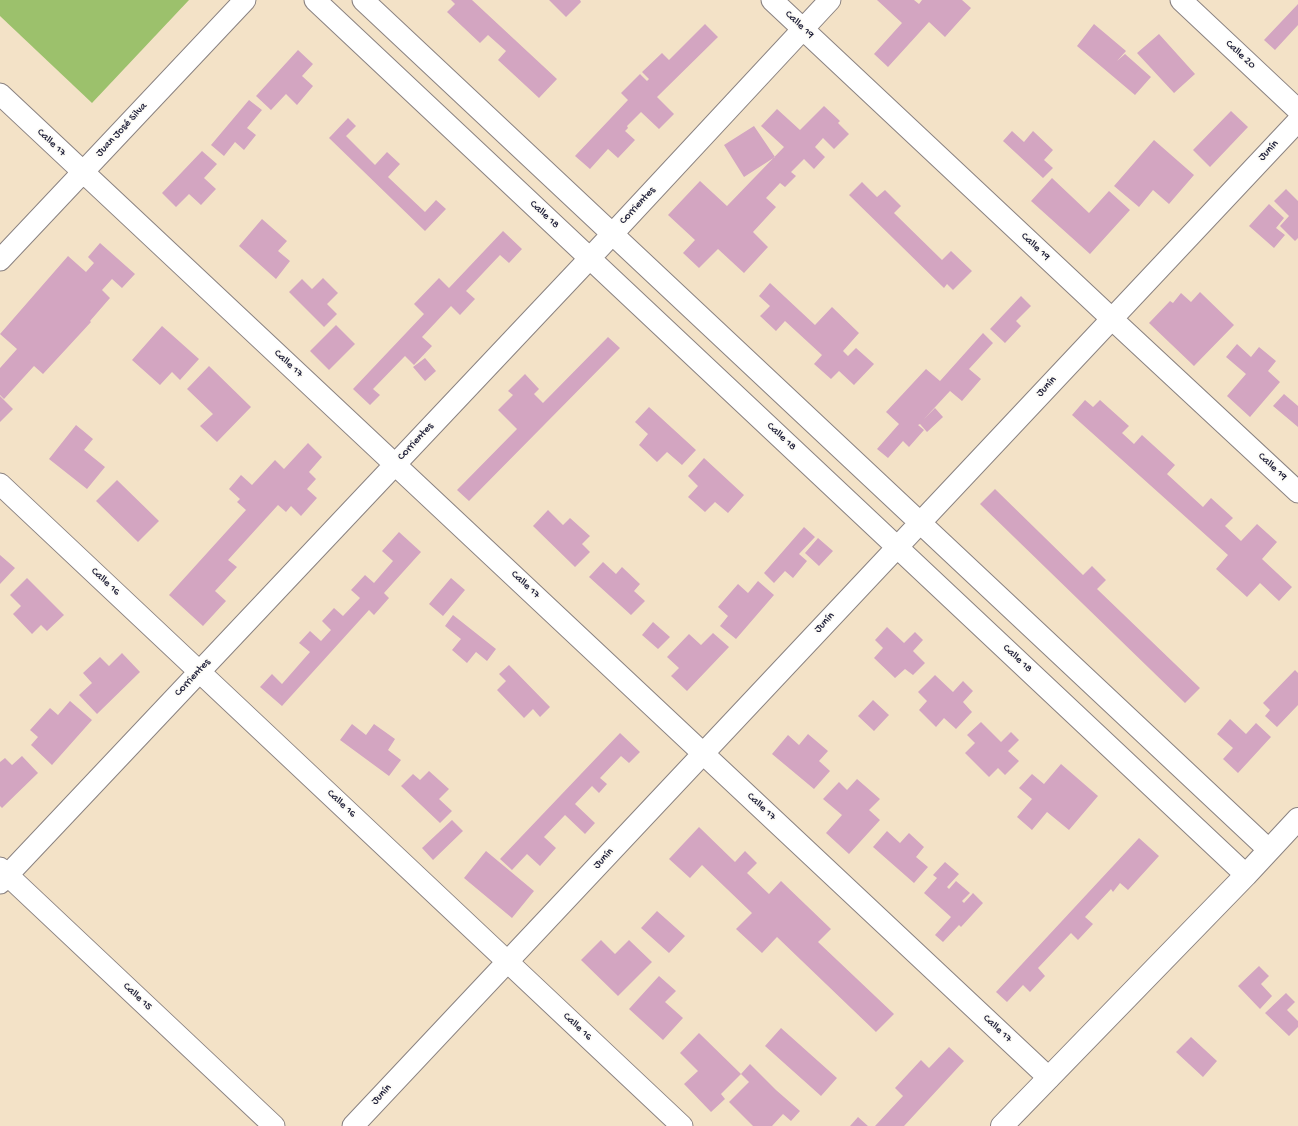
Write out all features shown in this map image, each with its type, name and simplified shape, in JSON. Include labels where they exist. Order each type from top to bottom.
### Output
[{"type":"main road","points":[[1002,1126],[1246,875],[1298,819]]},
{"type":"street","name":"Juan José Silva","points":[[0,260],[245,0]]},
{"type":"street","name":"Calle 18","points":[[315,0],[1246,875]]},
{"type":"street","points":[[363,0],[1269,850]]},
{"type":"street","name":"Calle 19","points":[[772,0],[1298,492]]},
{"type":"street","name":"Corrientes","points":[[3,875],[200,671],[590,258],[830,0]]},
{"type":"street","name":"Calle 20","points":[[1181,0],[1298,110]]},
{"type":"street","name":"Calle 17","points":[[0,94],[1049,1078]]},
{"type":"street","name":"Junín","points":[[353,1126],[1298,121]]},
{"type":"street","name":"Calle 16","points":[[0,484],[682,1126]]},
{"type":"street","name":"Calle 15","points":[[3,875],[274,1126]]},
{"type":"green space","points":[[0,0],[189,0],[92,103],[0,16]]},
{"type":"building","points":[[451,0],[472,0],[557,79],[539,98],[498,60],[506,51],[488,35],[480,43],[447,12],[455,4]]},
{"type":"building","points":[[549,0],[580,0],[581,2],[566,17]]},
{"type":"building","points":[[877,0],[914,0],[919,4],[922,0],[962,0],[971,8],[945,37],[929,22],[888,67],[874,54],[902,23]]},
{"type":"building","points":[[1298,4],[1298,25],[1275,50],[1264,40]]},
{"type":"building","points":[[705,24],[718,37],[657,97],[674,114],[659,129],[641,112],[627,126],[628,128],[625,131],[635,140],[618,158],[608,149],[590,169],[575,156],[628,100],[621,93],[640,74],[647,81],[649,79],[642,72],[662,53],[669,60]]},
{"type":"building","points":[[1094,24],[1126,51],[1117,61],[1125,54],[1151,77],[1135,95],[1077,46]]},
{"type":"building","points":[[1159,34],[1195,74],[1174,93],[1137,53]]},
{"type":"building","points":[[298,50],[313,64],[302,76],[313,86],[297,105],[286,94],[271,110],[256,96]]},
{"type":"building","points":[[249,100],[262,110],[247,128],[256,135],[244,150],[235,142],[224,156],[211,145]]},
{"type":"building","points":[[824,106],[840,121],[838,123],[849,134],[834,149],[823,138],[815,147],[825,157],[814,169],[804,159],[791,172],[796,176],[785,187],[780,183],[766,198],[776,207],[753,232],[768,247],[744,273],[718,249],[699,268],[683,253],[695,240],[668,215],[700,181],[727,206],[784,147],[761,126],[777,109],[800,130]]},
{"type":"building","points":[[1231,111],[1248,127],[1210,167],[1193,150]]},
{"type":"building","points":[[348,118],[356,126],[346,136],[375,165],[387,152],[400,164],[388,177],[425,212],[436,200],[446,209],[425,231],[329,138]]},
{"type":"building","points":[[754,126],[775,157],[744,177],[724,145]]},
{"type":"building","points":[[1012,131],[1024,142],[1033,131],[1053,150],[1044,160],[1053,168],[1043,178],[1003,141]]},
{"type":"building","points":[[1154,140],[1194,175],[1169,204],[1153,190],[1139,207],[1114,186]]},
{"type":"building","points":[[202,151],[217,164],[204,178],[216,189],[201,205],[189,194],[176,207],[162,193]]},
{"type":"building","points":[[1052,178],[1089,213],[1109,191],[1130,210],[1090,254],[1031,201]]},
{"type":"building","points":[[862,182],[877,197],[885,190],[901,206],[894,213],[942,260],[951,251],[972,271],[953,290],[947,284],[944,288],[849,195]]},
{"type":"building","points":[[1286,189],[1298,201],[1298,238],[1295,241],[1280,226],[1289,216],[1274,201]]},
{"type":"building","points":[[1269,204],[1284,218],[1276,228],[1285,235],[1274,248],[1249,226]]},
{"type":"building","points":[[262,219],[287,241],[278,251],[290,261],[276,279],[239,246]]},
{"type":"building","points":[[503,231],[522,249],[509,263],[500,255],[466,291],[475,299],[460,315],[451,306],[422,337],[432,346],[414,365],[405,356],[373,389],[380,395],[370,405],[353,389],[424,314],[414,304],[439,278],[449,288]]},
{"type":"building","points":[[100,243],[135,274],[122,288],[112,279],[102,290],[110,298],[90,321],[91,322],[43,374],[34,366],[4,399],[0,395],[0,368],[17,349],[0,334],[68,256],[86,272],[94,263],[88,257]]},
{"type":"building","points":[[323,278],[338,293],[327,304],[337,314],[324,327],[289,292],[302,279],[312,289]]},
{"type":"building","points":[[770,283],[815,325],[832,307],[859,333],[843,351],[848,356],[856,348],[874,364],[854,385],[839,371],[831,379],[814,364],[822,355],[785,321],[776,331],[760,316],[770,306],[759,296]]},
{"type":"building","points":[[1200,292],[1234,325],[1194,366],[1149,323],[1170,301],[1173,303],[1181,293],[1191,302]]},
{"type":"building","points":[[1021,296],[1031,306],[1016,321],[1021,326],[1005,343],[990,329]]},
{"type":"building","points":[[336,325],[355,344],[329,370],[310,351]]},
{"type":"building","points":[[162,326],[199,359],[180,380],[172,372],[160,385],[132,360]]},
{"type":"building","points":[[983,333],[993,343],[969,369],[981,379],[962,401],[950,391],[924,419],[935,408],[943,417],[927,432],[920,424],[918,425],[924,430],[909,447],[903,441],[888,458],[877,449],[899,424],[886,412],[926,369],[940,381]]},
{"type":"building","points":[[608,337],[620,348],[469,501],[457,490],[517,429],[498,410],[513,395],[508,391],[525,374],[539,389],[534,394],[543,403]]},
{"type":"building","points":[[1237,344],[1251,357],[1259,347],[1276,361],[1268,371],[1280,382],[1250,417],[1227,396],[1246,374],[1226,357]]},
{"type":"building","points":[[425,358],[436,371],[425,381],[413,367]]},
{"type":"building","points":[[209,366],[251,407],[217,442],[200,426],[213,414],[187,389]]},
{"type":"building","points":[[1284,394],[1298,406],[1298,427],[1273,406]]},
{"type":"building","points":[[0,396],[13,409],[0,422]]},
{"type":"building","points":[[1085,400],[1093,407],[1100,400],[1129,426],[1122,433],[1134,444],[1142,435],[1175,465],[1167,474],[1203,507],[1211,498],[1233,518],[1225,526],[1241,541],[1257,524],[1277,542],[1262,559],[1292,587],[1279,601],[1260,583],[1247,597],[1216,569],[1228,555],[1072,415]]},
{"type":"building","points":[[649,407],[696,450],[682,465],[667,452],[657,462],[639,445],[648,434],[635,422]]},
{"type":"building","points":[[76,425],[93,439],[84,450],[105,467],[87,489],[49,459]]},
{"type":"building","points":[[308,443],[322,457],[309,472],[316,479],[307,489],[317,498],[301,516],[291,506],[286,512],[278,505],[228,560],[237,567],[215,591],[226,601],[203,626],[169,595],[246,510],[237,502],[240,499],[229,489],[241,475],[252,485],[275,460],[284,469]]},
{"type":"building","points":[[704,458],[744,495],[728,513],[715,502],[705,512],[688,497],[698,486],[688,476]]},
{"type":"building","points":[[117,480],[159,521],[138,542],[96,501]]},
{"type":"building","points":[[995,489],[1083,575],[1092,566],[1106,580],[1097,589],[1200,688],[1185,703],[980,504]]},
{"type":"building","points":[[548,510],[563,525],[570,518],[590,536],[582,544],[590,552],[575,567],[533,526]]},
{"type":"building","points":[[804,527],[815,537],[799,554],[807,561],[793,578],[785,571],[774,583],[764,573]]},
{"type":"building","points":[[399,532],[421,552],[384,593],[389,598],[374,615],[369,610],[282,706],[260,687],[272,674],[282,684],[310,652],[299,643],[310,631],[321,641],[331,630],[322,621],[334,608],[343,616],[360,598],[351,590],[365,575],[374,583],[393,561],[382,551]]},
{"type":"building","points":[[818,538],[833,551],[819,566],[805,553]]},
{"type":"building","points":[[0,555],[15,568],[0,584]]},
{"type":"building","points":[[603,562],[616,574],[622,567],[640,584],[634,591],[645,601],[631,615],[589,577]]},
{"type":"building","points":[[27,578],[64,615],[47,631],[41,625],[32,634],[13,614],[21,606],[10,595]]},
{"type":"building","points":[[451,578],[465,590],[443,616],[429,604]]},
{"type":"building","points":[[758,581],[774,595],[736,639],[720,626],[728,616],[718,607],[738,584],[748,593]]},
{"type":"building","points":[[453,615],[496,649],[487,661],[476,652],[467,663],[452,650],[461,639],[445,626]]},
{"type":"building","points":[[653,622],[670,637],[658,649],[642,635]]},
{"type":"building","points":[[887,627],[904,643],[915,632],[923,640],[913,651],[925,663],[913,675],[905,669],[895,678],[874,658],[883,648],[875,640]]},
{"type":"building","points":[[713,633],[729,647],[687,691],[671,676],[679,668],[667,657],[689,634],[701,645]]},
{"type":"building","points":[[122,653],[140,672],[97,714],[79,695],[92,683],[83,673],[100,657],[109,666]]},
{"type":"building","points":[[509,665],[550,707],[540,717],[533,709],[524,718],[497,690],[506,681],[499,674]]},
{"type":"building","points":[[1295,670],[1298,673],[1298,705],[1277,727],[1265,716],[1270,710],[1263,703]]},
{"type":"building","points":[[935,675],[953,692],[963,681],[973,691],[963,702],[972,712],[956,729],[944,718],[936,727],[919,710],[927,701],[918,692]]},
{"type":"building","points":[[873,700],[889,715],[874,731],[858,716]]},
{"type":"building","points":[[70,701],[92,720],[52,765],[31,745],[38,737],[30,730],[50,708],[58,715]]},
{"type":"building","points":[[1230,719],[1246,734],[1256,723],[1271,737],[1238,773],[1223,759],[1233,748],[1217,734]]},
{"type":"building","points":[[981,722],[1001,742],[1011,732],[1019,740],[1008,751],[1019,761],[1005,775],[998,768],[989,777],[965,753],[975,743],[967,735]]},
{"type":"building","points":[[352,724],[366,735],[374,724],[395,739],[388,750],[401,760],[389,776],[340,740]]},
{"type":"building","points":[[620,733],[640,752],[629,763],[621,756],[600,778],[607,784],[599,793],[592,786],[575,804],[595,823],[585,834],[565,815],[544,837],[556,848],[540,866],[527,854],[512,870],[500,859]]},
{"type":"building","points":[[808,734],[828,751],[819,761],[830,771],[814,789],[772,754],[788,735],[799,745]]},
{"type":"building","points":[[22,756],[38,773],[2,808],[0,806],[0,762],[5,758],[12,765]]},
{"type":"building","points":[[1061,764],[1098,796],[1069,830],[1047,812],[1032,830],[1017,817],[1032,799],[1019,788],[1032,774],[1044,784]]},
{"type":"building","points":[[429,771],[449,789],[439,799],[452,811],[440,823],[401,786],[413,774],[420,780]]},
{"type":"building","points":[[857,779],[880,799],[869,810],[880,820],[849,854],[826,833],[842,815],[823,799],[839,782],[847,790]]},
{"type":"building","points":[[452,820],[463,831],[433,860],[422,848]]},
{"type":"building","points":[[699,827],[735,862],[745,851],[757,863],[747,873],[769,894],[781,881],[831,929],[818,942],[894,1014],[876,1032],[777,937],[762,953],[736,929],[752,913],[702,865],[690,878],[669,859]]},
{"type":"building","points":[[887,831],[900,843],[909,833],[924,847],[916,857],[928,867],[914,883],[873,847]]},
{"type":"building","points":[[1139,838],[1159,856],[1128,890],[1120,883],[1113,892],[1111,889],[1085,917],[1093,924],[1078,940],[1071,933],[1038,968],[1045,976],[1030,992],[1023,985],[1007,1002],[996,992]]},
{"type":"building","points":[[486,851],[534,891],[512,918],[464,878]]},
{"type":"building","points":[[945,862],[959,874],[947,887],[949,889],[956,881],[970,893],[962,901],[964,903],[973,893],[983,903],[961,927],[959,925],[943,942],[935,935],[951,917],[924,893],[937,878],[933,875]]},
{"type":"building","points":[[657,911],[685,936],[669,953],[641,928]]},
{"type":"building","points":[[601,940],[615,954],[629,940],[652,962],[618,996],[581,960]]},
{"type":"building","points":[[1259,966],[1269,976],[1261,984],[1272,996],[1260,1009],[1238,986]]},
{"type":"building","points":[[659,976],[676,991],[665,1002],[683,1018],[663,1040],[629,1009]]},
{"type":"building","points":[[1286,993],[1295,1002],[1287,1010],[1298,1021],[1298,1027],[1289,1036],[1265,1013]]},
{"type":"building","points":[[781,1028],[837,1078],[821,1096],[765,1046]]},
{"type":"building","points":[[699,1033],[741,1074],[721,1094],[725,1099],[711,1112],[684,1084],[698,1071],[680,1053]]},
{"type":"building","points":[[1191,1037],[1217,1061],[1203,1077],[1176,1052]]},
{"type":"building","points":[[949,1047],[964,1061],[904,1126],[875,1126],[903,1096],[895,1088],[921,1060],[929,1068]]},
{"type":"building","points":[[750,1064],[800,1111],[791,1121],[783,1114],[772,1126],[753,1126],[729,1102],[749,1082],[741,1074]]},
{"type":"building","points":[[858,1117],[868,1126],[850,1126]]}]
